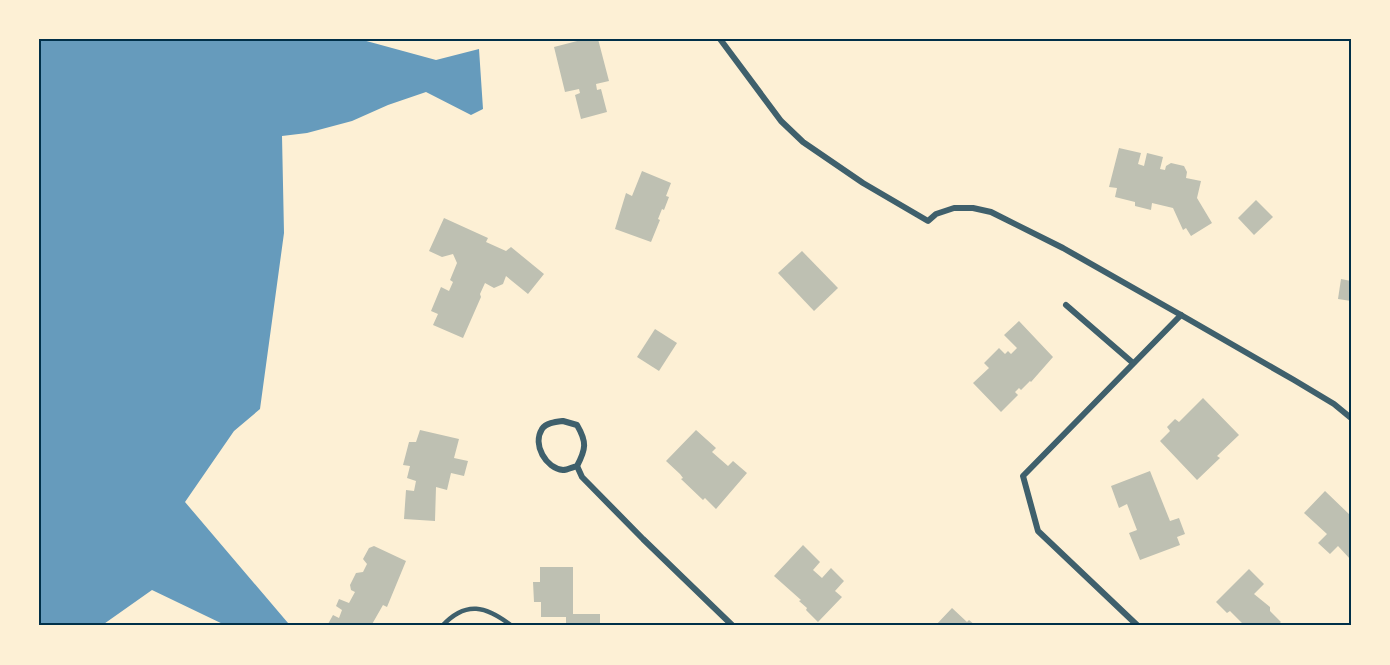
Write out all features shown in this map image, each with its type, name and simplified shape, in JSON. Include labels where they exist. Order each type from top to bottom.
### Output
[{"type":"street","points":[[720,39],[781,120],[803,142],[863,183],[928,221],[936,214],[954,208],[973,208],[991,212],[1181,315],[1294,380],[1351,418]]},
{"type":"street","points":[[1066,305],[1133,363]]},
{"type":"street","points":[[1138,626],[1038,531],[1023,476],[1181,315]]},
{"type":"street","points":[[563,420],[577,425],[584,438],[584,453],[577,466],[563,470],[549,464],[541,453],[539,439],[542,429],[551,422],[563,420]]},
{"type":"street","points":[[577,466],[582,477],[734,626]]},
{"type":"lane","points":[[442,626],[460,610],[476,608],[488,611],[512,626]]},
{"type":"water","points":[[39,39],[359,39],[436,60],[479,49],[483,109],[471,115],[426,92],[352,121],[307,133],[282,136],[284,233],[260,409],[234,431],[185,502],[288,623],[287,626],[227,626],[152,590],[101,626],[39,626]]},
{"type":"building","points":[[585,39],[598,39],[609,81],[596,84],[597,90],[601,89],[607,112],[581,119],[575,95],[580,93],[579,89],[565,92],[554,47]]},
{"type":"building","points":[[1119,148],[1141,153],[1138,164],[1144,166],[1147,153],[1163,157],[1160,169],[1165,170],[1166,166],[1171,163],[1184,166],[1187,172],[1186,178],[1201,181],[1197,198],[1212,223],[1191,236],[1186,228],[1183,230],[1173,208],[1152,203],[1151,210],[1135,206],[1135,202],[1115,197],[1117,188],[1109,187]]},
{"type":"building","points":[[642,171],[671,183],[666,196],[669,197],[658,219],[660,220],[651,242],[615,229],[626,193],[632,196]]},
{"type":"building","points":[[1256,200],[1273,217],[1254,235],[1238,218]]},
{"type":"building","points":[[444,218],[488,238],[486,242],[506,251],[511,247],[544,274],[528,294],[506,276],[503,284],[494,288],[485,283],[463,338],[433,325],[438,314],[431,311],[441,287],[449,291],[453,282],[450,280],[457,263],[453,254],[442,257],[429,251]]},
{"type":"building","points":[[802,251],[838,288],[814,311],[778,273]]},
{"type":"building","points":[[1341,279],[1351,281],[1351,301],[1338,299]]},
{"type":"building","points":[[1019,321],[1053,357],[1031,382],[1015,392],[1018,395],[1001,412],[973,383],[989,368],[984,363],[999,348],[1005,354],[1008,351],[1011,354],[1017,348],[1004,335]]},
{"type":"building","points":[[655,329],[677,343],[659,371],[637,357]]},
{"type":"building","points":[[1203,398],[1239,435],[1217,456],[1220,458],[1197,480],[1160,441],[1170,431],[1167,427],[1175,419],[1179,422]]},
{"type":"building","points":[[420,430],[459,439],[454,458],[468,461],[464,476],[451,473],[447,490],[436,487],[435,521],[404,519],[406,490],[414,491],[416,481],[407,478],[410,466],[403,465],[409,442],[416,442]]},
{"type":"building","points":[[696,430],[716,448],[712,452],[728,466],[733,461],[747,473],[716,509],[681,479],[683,478],[680,474],[666,461]]},
{"type":"building","points":[[1150,471],[1170,521],[1179,518],[1185,534],[1177,537],[1180,545],[1140,560],[1129,533],[1137,530],[1127,504],[1119,508],[1111,486]]},
{"type":"building","points":[[1325,491],[1351,516],[1351,560],[1338,546],[1330,554],[1318,543],[1327,534],[1304,513]]},
{"type":"building","points":[[803,545],[820,562],[813,570],[822,578],[831,568],[844,581],[835,591],[842,597],[818,622],[799,601],[801,600],[774,576]]},
{"type":"building","points":[[374,546],[406,561],[387,607],[383,605],[371,626],[328,624],[333,615],[339,618],[342,610],[336,606],[339,599],[349,603],[355,592],[351,590],[350,585],[356,573],[363,572],[367,564],[363,559],[369,548]]},
{"type":"building","points":[[540,567],[573,567],[573,614],[600,614],[600,626],[566,626],[566,617],[541,617],[541,602],[534,602],[533,582],[540,582]]},
{"type":"building","points":[[1249,569],[1264,584],[1254,594],[1270,607],[1270,611],[1281,622],[1277,626],[1245,626],[1230,611],[1227,613],[1216,602]]},
{"type":"building","points":[[952,608],[967,622],[969,620],[976,626],[935,626]]}]
